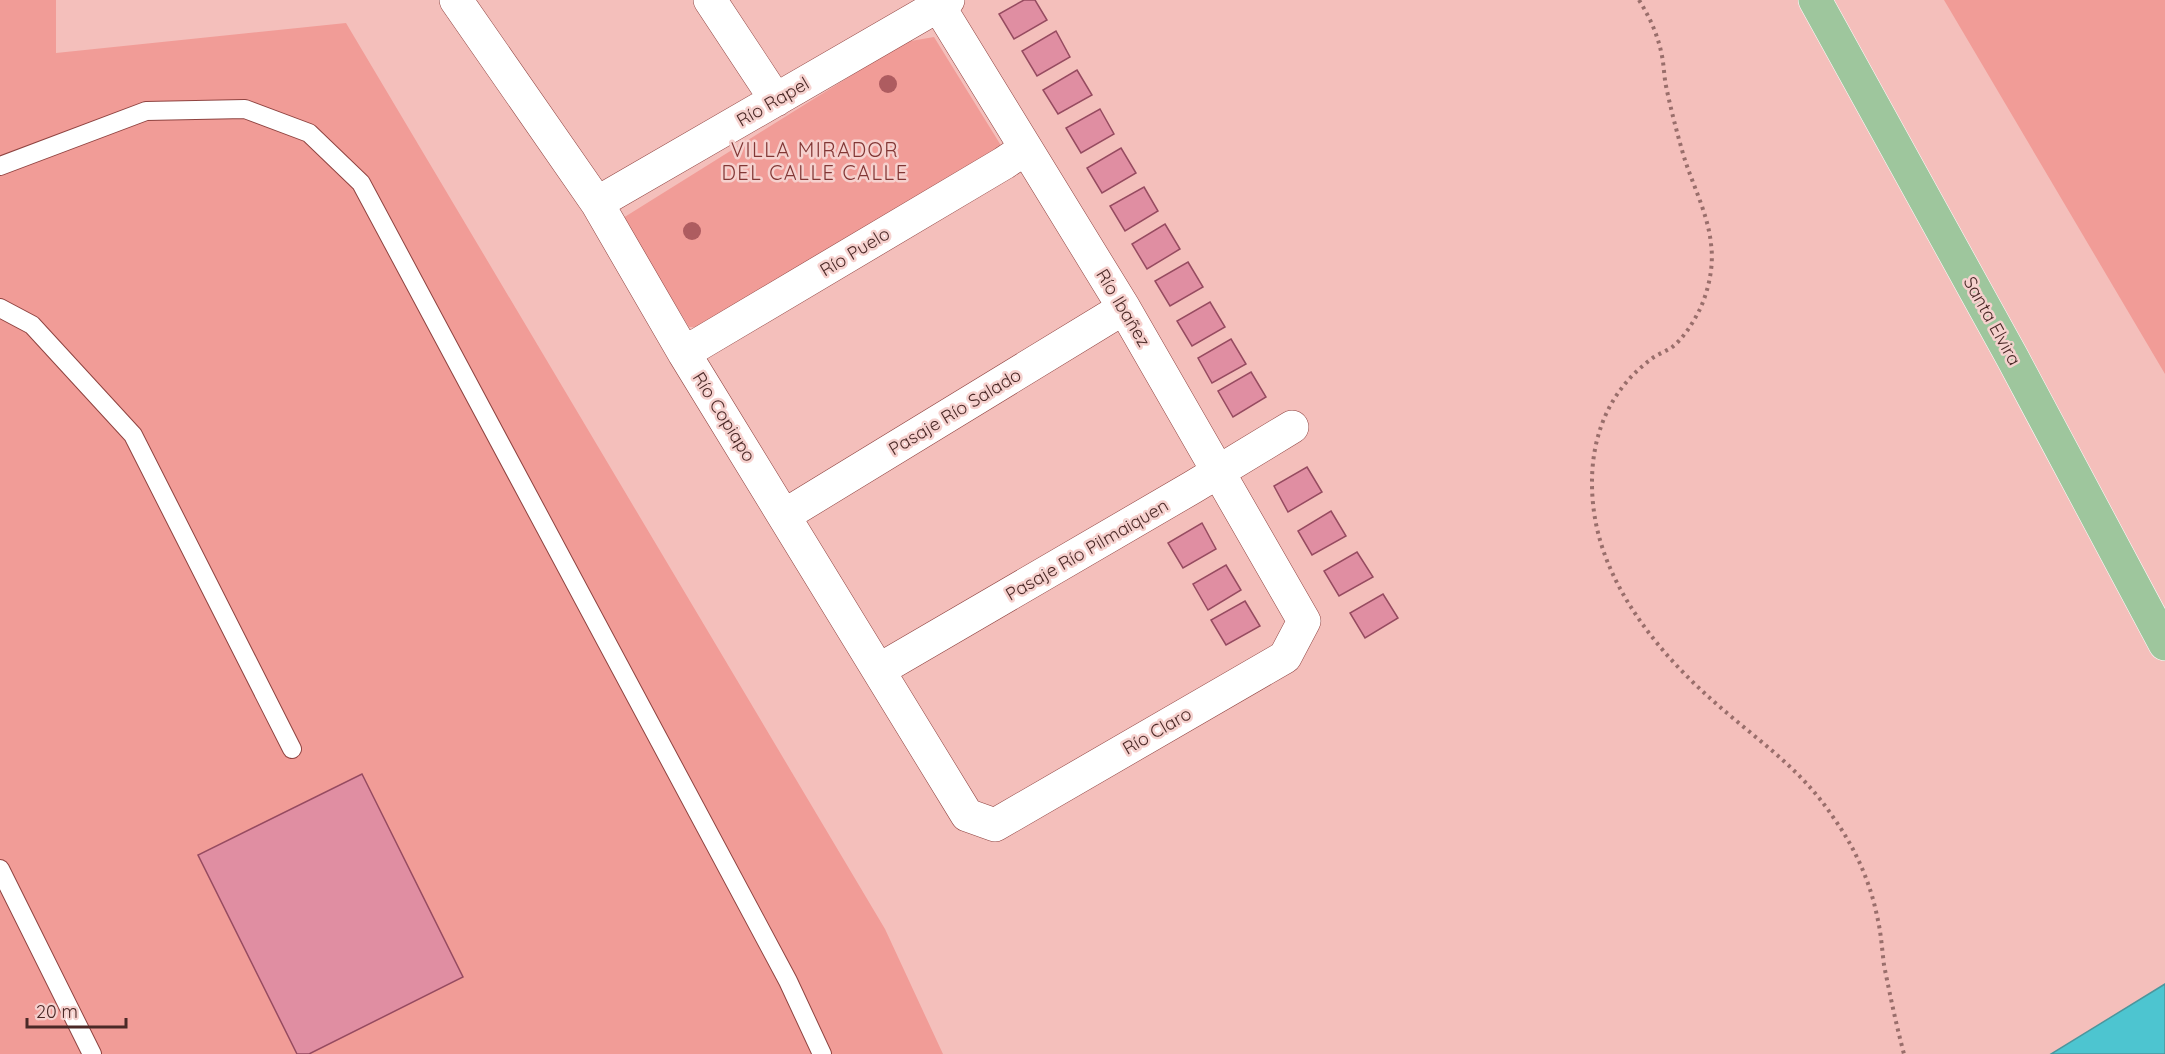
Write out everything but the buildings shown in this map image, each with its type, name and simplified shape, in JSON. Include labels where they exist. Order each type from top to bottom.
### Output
[{"type":"main road","name":"Santa Elvira","points":[[1815,0],[2007,347],[2165,644]]},
{"type":"street","name":"Río Copiapo","points":[[456,0],[597,203],[684,353],[967,815],[995,825]]},
{"type":"street","points":[[710,0],[776,100]]},
{"type":"street","name":"Río Rapel","points":[[597,203],[940,2]]},
{"type":"street","name":"Río Ibañez","points":[[940,2],[1025,149],[1124,308],[1304,621]]},
{"type":"street","name":"Río Puelo","points":[[684,353],[1025,149]]},
{"type":"street","name":"Pasaje Río Salado","points":[[785,515],[1124,308]]},
{"type":"street","name":"Pasaje Río Pilmaiquen","points":[[879,670],[1292,427]]},
{"type":"street","name":"Río Claro","points":[[995,825],[1285,657],[1304,621]]},
{"type":"lane","points":[[0,166],[146,111],[244,110],[309,133],[361,183],[788,981],[822,1054]]},
{"type":"lane","points":[[0,308],[32,325],[133,435],[292,749]]},
{"type":"lane","points":[[0,869],[92,1054]]},
{"type":"path","points":[[1639,0],[1650,18],[1658,40],[1671,111],[1684,159],[1708,225],[1712,246],[1712,265],[1700,308],[1688,328],[1672,347],[1652,359],[1634,374],[1618,392],[1597,435],[1591,472],[1594,513],[1600,541],[1609,567],[1622,592],[1648,630],[1677,665],[1709,698],[1793,768],[1834,817],[1867,881],[1877,916],[1886,973],[1904,1054]]},
{"type":"shaded area","points":[[0,0],[56,0],[56,53],[346,23],[885,929],[943,1054],[0,1054]]},
{"type":"shaded area","points":[[1944,0],[2165,0],[2165,374]]},
{"type":"shaded area","points":[[934,37],[1005,152],[711,328],[689,327],[623,218],[905,42]]},
{"type":"water","points":[[2165,984],[2165,1054],[2051,1054]]},
{"type":"district","name":"VILLA MIRADOR DEL CALLE CALLE","points":[[815,162]]}]
